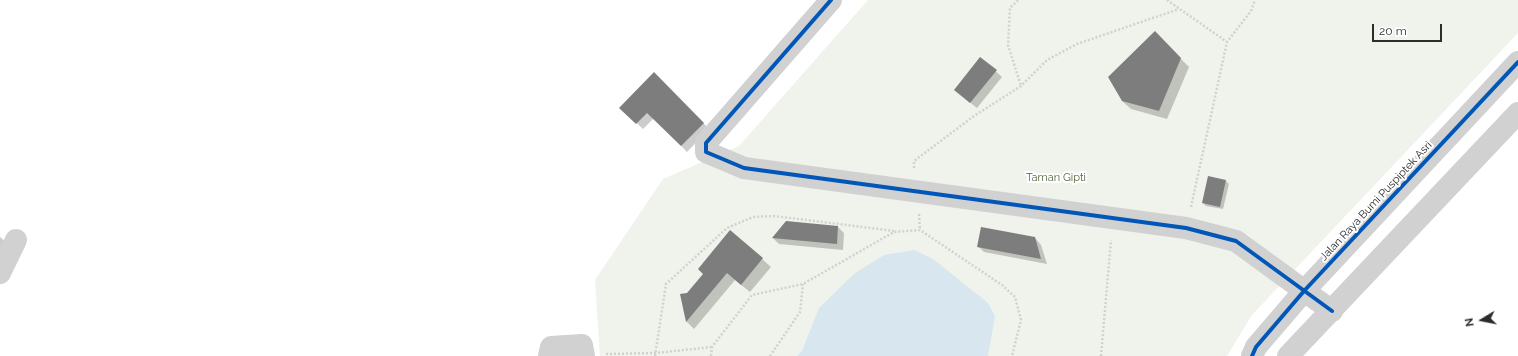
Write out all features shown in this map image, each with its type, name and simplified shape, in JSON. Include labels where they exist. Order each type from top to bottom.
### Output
[{"type":"street","points":[[831,0],[706,143],[706,152],[744,168],[1186,228],[1236,241],[1332,311]]},
{"type":"street","name":"Jalan Raya Bumi Puspiptek Asri","points":[[1252,356],[1256,347],[1304,291],[1518,62]]},
{"type":"street","points":[[1288,356],[1518,113]]},
{"type":"street","points":[[0,273],[16,240]]},
{"type":"street","points":[[549,356],[551,347],[582,345],[584,355]]},
{"type":"path","points":[[1018,0],[1010,8],[1008,45],[1021,86]]},
{"type":"path","points":[[1167,0],[1227,42]]},
{"type":"path","points":[[1186,228],[1227,42],[1251,11],[1255,0]]},
{"type":"path","points":[[920,230],[914,161],[974,116],[1021,86],[1047,60],[1077,44],[1179,9]]},
{"type":"path","points":[[656,354],[666,284],[727,228],[753,217],[774,216],[894,232],[920,230],[1002,285],[1015,297],[1021,320],[1012,356]]},
{"type":"path","points":[[1101,356],[1113,218]]},
{"type":"path","points":[[711,356],[712,347],[752,295],[803,284],[894,232]]},
{"type":"path","points":[[770,356],[800,312],[803,284]]},
{"type":"path","points":[[584,355],[656,354],[712,347]]},
{"type":"green space","name":"Taman Gipti","points":[[868,0],[1518,0],[1518,33],[1252,315],[1227,356],[600,356],[595,280],[663,179],[739,146]]},
{"type":"shaded area","points":[[914,250],[933,259],[988,303],[995,316],[988,356],[797,356],[802,351],[819,308],[855,273],[884,255]]},
{"type":"building","points":[[1155,31],[1181,58],[1159,111],[1122,101],[1108,77]]},
{"type":"building","points":[[980,57],[997,70],[970,103],[954,90]]},
{"type":"building","points":[[654,72],[704,123],[681,146],[647,113],[636,124],[619,108]]},
{"type":"building","points":[[1208,176],[1226,180],[1220,207],[1202,203]]},
{"type":"building","points":[[786,221],[838,226],[837,244],[772,238]]},
{"type":"building","points":[[981,227],[1035,237],[1041,259],[977,247]]},
{"type":"building","points":[[730,230],[763,258],[741,285],[727,273],[686,322],[680,294],[687,293],[703,274],[698,269]]},
{"type":"cycle path","points":[[831,0],[706,143],[706,152],[744,168],[1186,228],[1236,241],[1332,311]]},
{"type":"cycle path","points":[[1252,356],[1256,347],[1304,291],[1518,62]]}]
